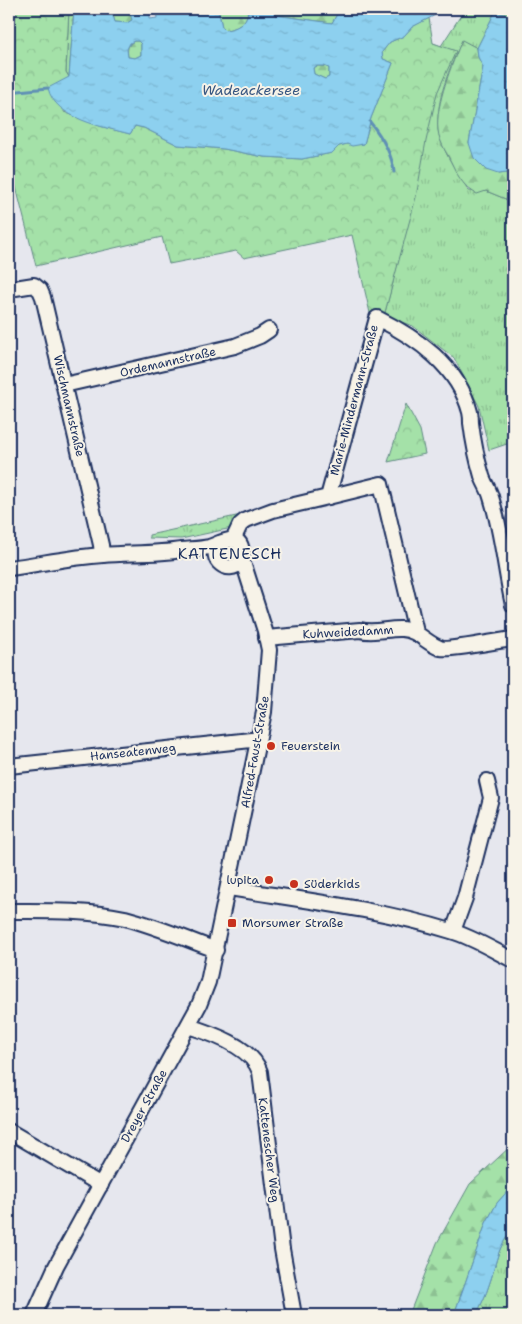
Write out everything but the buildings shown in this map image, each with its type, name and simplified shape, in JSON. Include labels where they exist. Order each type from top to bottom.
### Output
[{"type":"street","name":"Wischmannstraße","points":[[9,289],[34,285],[40,290],[43,298],[102,555]]},
{"type":"street","name":"Marie-Mindermann-Straße","points":[[328,497],[376,318],[398,329],[433,354],[454,377],[464,395],[470,414],[482,477],[491,496],[505,557],[513,604]]},
{"type":"street","name":"Ordemannstraße","points":[[64,386],[236,346],[269,330]]},
{"type":"street","points":[[233,540],[240,525],[246,520],[273,510],[381,484],[416,632]]},
{"type":"street","name":"Alfred-Faust-Straße","points":[[9,568],[102,555],[206,548],[228,539],[239,543],[243,555],[236,564],[226,567],[220,564],[216,558],[168,552]]},
{"type":"street","points":[[216,558],[215,551],[219,543]]},
{"type":"street","name":"Alfred-Faust-Straße","points":[[229,888],[264,712],[269,650],[259,615],[237,573],[236,564]]},
{"type":"street","name":"Kuhweidedamm","points":[[266,638],[360,630],[367,632],[403,629],[416,632],[441,649],[513,639]]},
{"type":"street","name":"Hanseatenweg","points":[[9,766],[250,740],[258,741]]},
{"type":"street","points":[[453,931],[465,898],[491,798],[487,781]]},
{"type":"street","points":[[229,888],[363,911],[453,931],[513,960]]},
{"type":"street","name":"Dreyer Straße","points":[[34,1315],[47,1284],[199,1005],[208,982],[229,888]]},
{"type":"street","points":[[9,911],[74,912],[123,918],[160,928],[216,950]]},
{"type":"street","name":"Kattenescher Weg","points":[[188,1026],[233,1044],[246,1052],[257,1063],[260,1072],[282,1249],[294,1315]]},
{"type":"street","points":[[9,1131],[101,1185]]},
{"type":"green space","points":[[11,9],[69,9],[66,72],[69,77],[64,112],[100,126],[130,134],[135,126],[144,128],[178,145],[224,149],[264,157],[302,159],[332,153],[339,146],[347,144],[364,144],[371,118],[393,63],[383,59],[382,52],[390,42],[404,36],[412,27],[429,18],[433,43],[456,51],[437,93],[416,197],[384,316],[370,313],[352,235],[244,258],[236,251],[169,264],[162,237],[36,266],[13,175],[9,176]]},
{"type":"green space","points":[[69,9],[74,9],[69,77],[66,72]]},
{"type":"green space","points":[[111,9],[132,9],[130,13],[133,20],[127,23],[115,22]]},
{"type":"green space","points":[[218,9],[243,9],[248,12],[245,20],[240,25],[225,30],[222,27]]},
{"type":"green space","points":[[271,9],[340,9],[332,23],[275,15]]},
{"type":"green space","points":[[465,9],[487,9],[495,12],[477,48],[462,41],[457,51],[439,106],[439,136],[450,161],[469,191],[486,191],[513,202],[513,442],[489,450],[479,406],[454,358],[413,326],[384,316],[415,197],[433,43],[441,46]]},
{"type":"green space","points":[[487,9],[513,9],[513,16],[495,12]]},
{"type":"green space","points":[[462,40],[477,48],[478,57],[483,67],[469,143],[498,174],[513,172],[513,202],[486,191],[477,194],[469,189],[457,174],[440,139],[438,130],[439,109],[449,72]]},
{"type":"green space","points":[[134,41],[139,41],[141,44],[141,55],[135,58],[128,57],[128,48]]},
{"type":"green space","points":[[317,66],[329,68],[329,77],[325,79],[314,74],[313,68]]},
{"type":"green space","points":[[406,404],[420,430],[425,454],[388,462]]},
{"type":"green space","points":[[250,513],[232,528],[181,539],[149,538],[149,535]]},
{"type":"green space","points":[[513,1144],[513,1185],[497,1203],[486,1223],[454,1315],[409,1315],[437,1243],[470,1184]]},
{"type":"green space","points":[[513,1230],[513,1315],[476,1315],[488,1289],[503,1242]]},
{"type":"water","name":"Wadeackersee","points":[[74,9],[111,9],[115,22],[127,23],[132,20],[130,13],[132,9],[150,9],[150,19],[157,18],[156,9],[218,9],[222,27],[225,30],[237,27],[243,23],[248,12],[243,9],[271,9],[275,15],[332,23],[340,9],[447,9],[412,27],[404,36],[390,42],[382,52],[383,59],[393,63],[371,118],[364,144],[352,146],[347,144],[339,146],[332,153],[302,159],[264,157],[224,149],[178,145],[144,128],[135,126],[130,134],[94,125],[70,114],[52,99],[48,88],[69,77]],"holes":[[[138,41],[141,44],[141,55],[135,58],[128,57],[127,49],[130,43]],[[317,66],[329,68],[329,77],[325,79],[314,74],[313,68]]]},
{"type":"water","points":[[495,12],[513,16],[513,172],[498,174],[486,170],[474,158],[469,143],[483,67],[478,57],[477,48]]},
{"type":"water","points":[[513,1185],[513,1230],[500,1249],[488,1289],[476,1315],[454,1315],[486,1223],[497,1203]]},
{"type":"waterway","points":[[9,92],[48,88]]},
{"type":"waterway","points":[[370,122],[386,146],[394,172]]},
{"type":"place","name":"Feuerstein","points":[[271,746]]},
{"type":"place","name":"lupita","points":[[269,880]]},
{"type":"place","name":"Süderkids","points":[[294,884]]},
{"type":"place","name":"Morsumer Straße","points":[[232,923]]},
{"type":"district","name":"KATTENESCH","points":[[230,554]]}]
